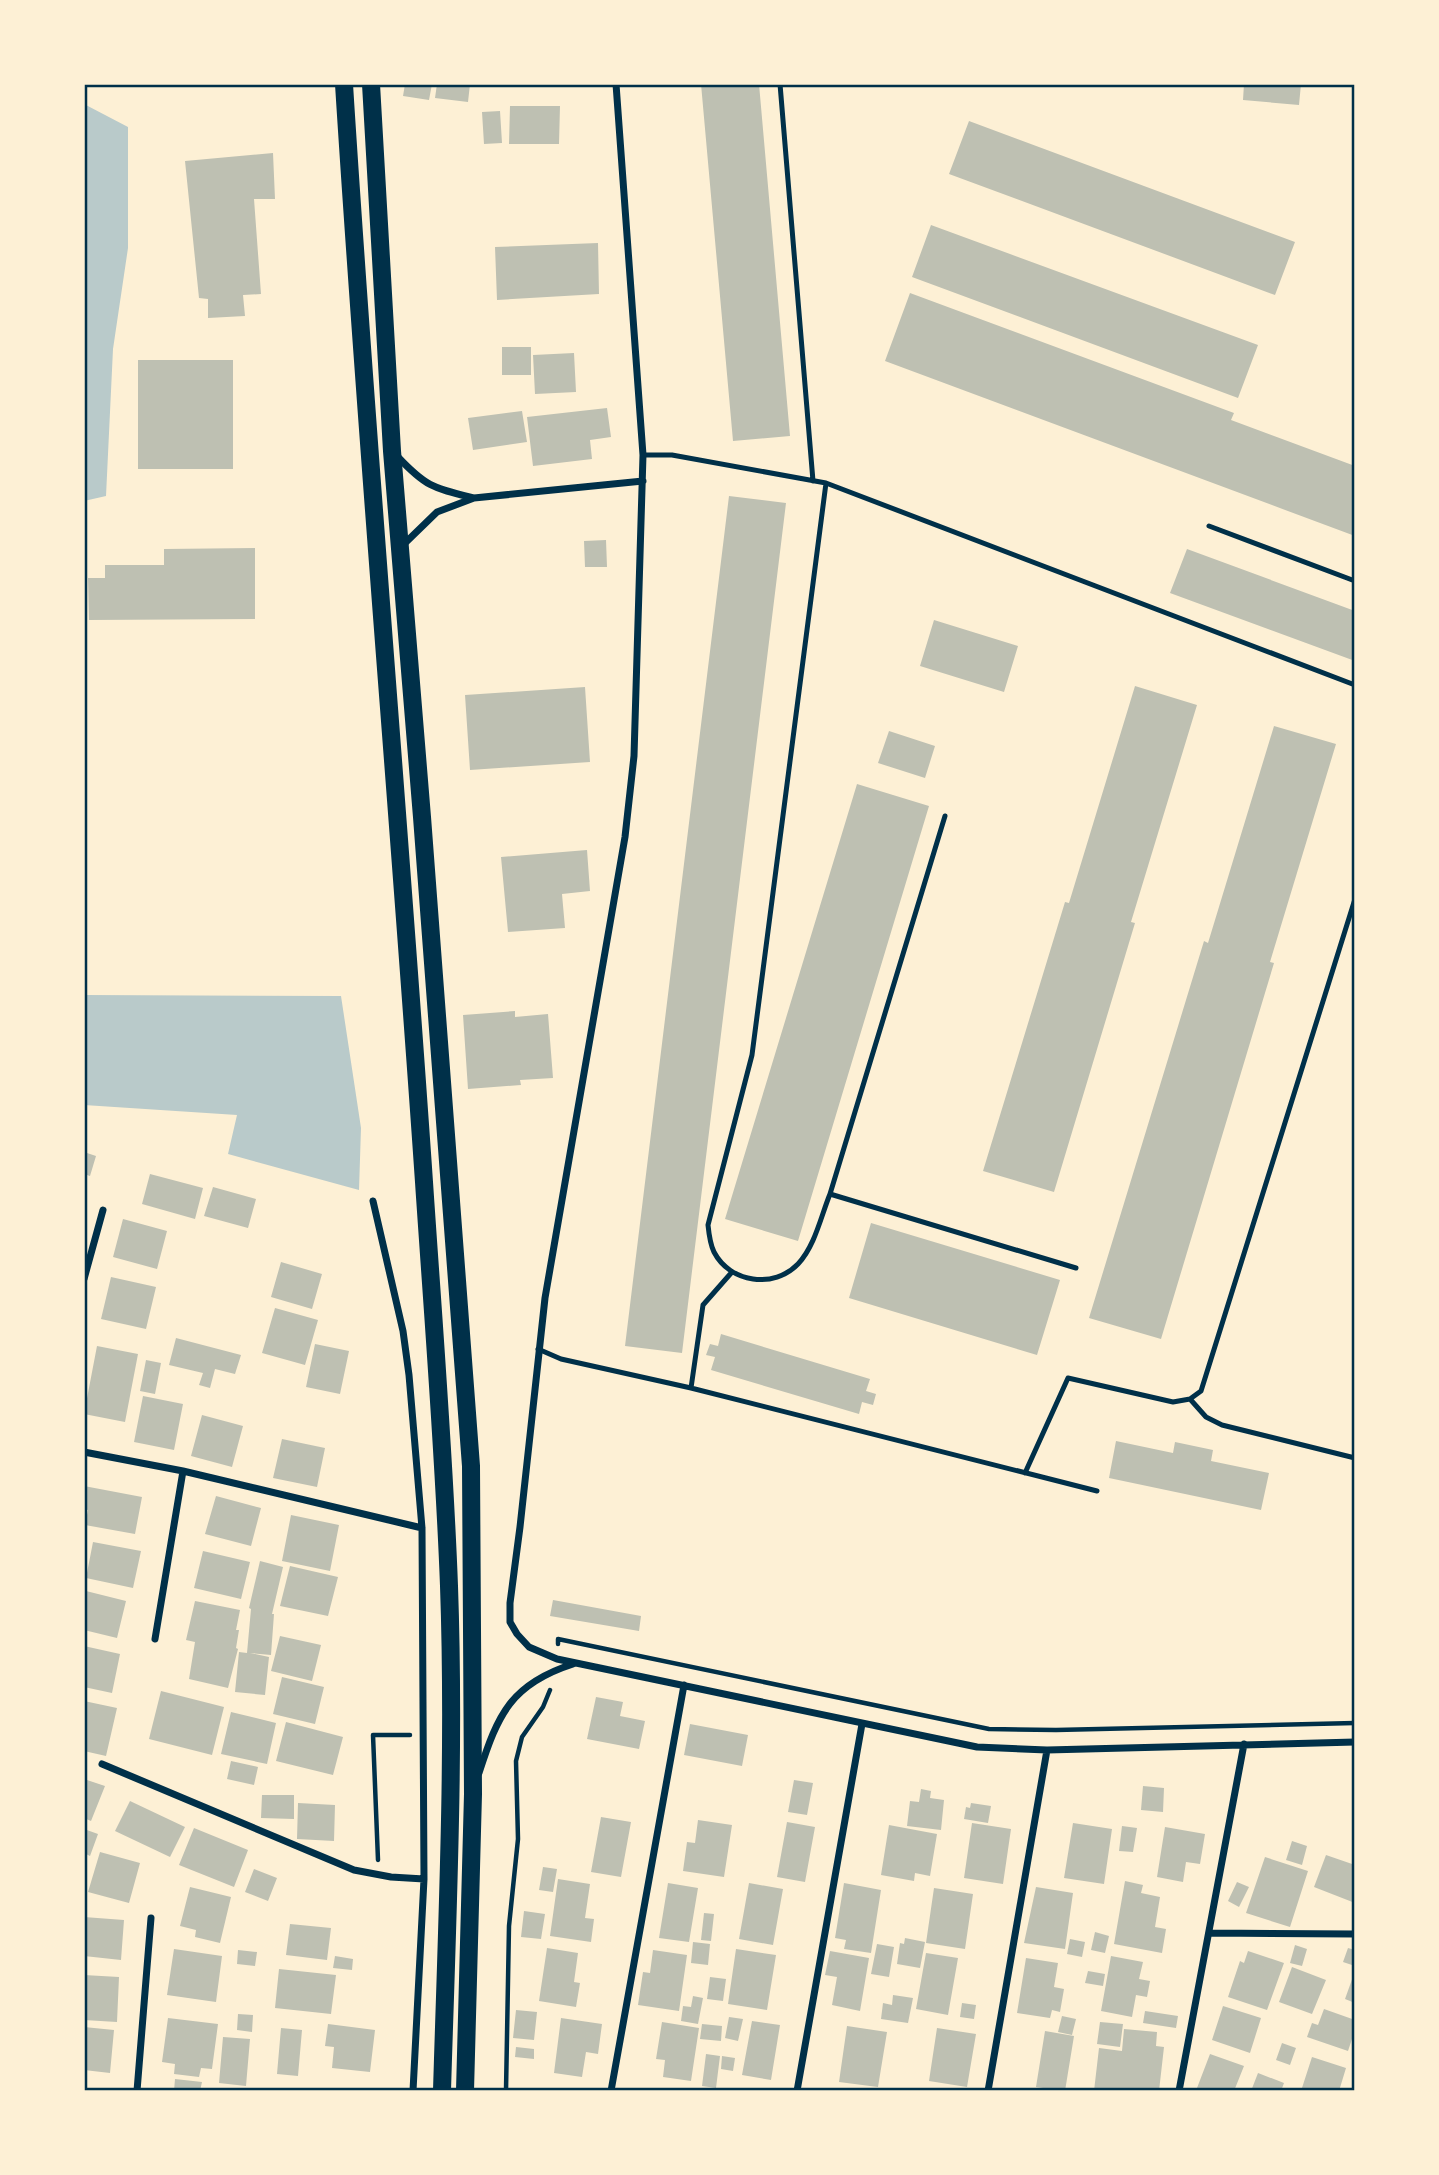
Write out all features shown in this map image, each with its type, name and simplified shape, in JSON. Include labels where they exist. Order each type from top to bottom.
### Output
[{"type":"main road","points":[[344,84],[359,327],[407,941],[449,1586],[450,1713],[442,2091]]},
{"type":"main road","points":[[371,84],[392,451],[471,1466],[473,1794],[465,2091]]},
{"type":"street","points":[[616,84],[643,455],[634,755],[625,837],[545,1298],[509,1603],[510,1622],[528,1647],[557,1659],[977,1747],[1047,1750],[1355,1742]]},
{"type":"street","points":[[392,451],[425,483],[474,498]]},
{"type":"street","points":[[401,547],[438,512],[474,498],[643,481]]},
{"type":"street","points":[[373,1201],[409,1375],[422,1528],[424,1879],[413,2091]]},
{"type":"street","points":[[84,1279],[103,1210]]},
{"type":"street","points":[[84,1452],[184,1471],[422,1528]]},
{"type":"street","points":[[155,1640],[184,1471]]},
{"type":"street","points":[[473,1794],[491,1735],[507,1706],[544,1674],[577,1663]]},
{"type":"street","points":[[611,2091],[684,1685]]},
{"type":"street","points":[[797,2091],[862,1724]]},
{"type":"street","points":[[1179,2091],[1244,1744]]},
{"type":"street","points":[[988,2091],[1047,1750]]},
{"type":"street","points":[[102,1764],[354,1870],[391,1877],[424,1879]]},
{"type":"street","points":[[137,2091],[151,1918]]},
{"type":"street","points":[[1210,1933],[1355,1934]]},
{"type":"lane","points":[[780,84],[813,481]]},
{"type":"lane","points":[[643,455],[672,455],[826,483],[1355,685]]},
{"type":"lane","points":[[826,483],[752,1055],[708,1225],[714,1252],[732,1272],[744,1278],[771,1279],[795,1267],[810,1245],[830,1194],[945,816]]},
{"type":"lane","points":[[1209,526],[1355,581]]},
{"type":"lane","points":[[1025,1473],[1068,1378],[1173,1402],[1190,1399],[1201,1391],[1355,899]]},
{"type":"lane","points":[[830,1194],[1076,1268]]},
{"type":"lane","points":[[691,1388],[703,1305],[732,1272]]},
{"type":"lane","points":[[538,1349],[561,1359],[691,1388],[1097,1491]]},
{"type":"lane","points":[[1190,1399],[1206,1417],[1222,1425],[1355,1458]]},
{"type":"path","points":[[557,1659],[558,1640],[989,1729],[1355,1723]]},
{"type":"path","points":[[506,2091],[509,1926],[518,1839],[516,1761],[522,1737],[543,1707],[557,1669]]},
{"type":"path","points":[[378,1864],[373,1735],[415,1735]]},
{"type":"shaded area","points":[[84,104],[128,127],[128,248],[113,349],[106,496],[84,501]]},
{"type":"shaded area","points":[[84,995],[341,996],[361,1128],[359,1190],[228,1154],[237,1115],[84,1105]]},
{"type":"building","points":[[405,84],[432,84],[429,100],[403,96]]},
{"type":"building","points":[[437,84],[470,84],[468,102],[435,98]]},
{"type":"building","points":[[701,84],[759,84],[790,436],[733,441]]},
{"type":"building","points":[[1244,84],[1301,84],[1299,105],[1243,100]]},
{"type":"building","points":[[510,106],[560,106],[559,144],[509,144]]},
{"type":"building","points":[[500,111],[502,143],[484,144],[482,112]]},
{"type":"building","points":[[969,121],[1295,242],[1275,295],[949,174]]},
{"type":"building","points":[[273,153],[275,199],[254,199],[261,294],[243,295],[245,316],[208,318],[208,299],[199,298],[185,161]]},
{"type":"building","points":[[931,225],[1258,345],[1238,398],[912,277]]},
{"type":"building","points":[[598,243],[599,294],[497,300],[495,247]]},
{"type":"building","points":[[910,293],[1234,413],[1231,420],[1355,466],[1355,536],[885,361]]},
{"type":"building","points":[[502,347],[531,347],[531,375],[502,375]]},
{"type":"building","points":[[574,353],[576,392],[535,394],[533,355]]},
{"type":"building","points":[[138,360],[233,360],[233,469],[138,469]]},
{"type":"building","points":[[607,408],[611,437],[590,440],[592,459],[533,466],[527,417]]},
{"type":"building","points":[[522,411],[527,442],[473,450],[468,418]]},
{"type":"building","points":[[729,496],[786,503],[682,1353],[625,1346]]},
{"type":"building","points":[[606,540],[607,567],[585,567],[584,541]]},
{"type":"building","points":[[255,548],[255,619],[89,620],[88,578],[105,578],[105,565],[164,565],[164,549]]},
{"type":"building","points":[[1187,549],[1355,611],[1355,661],[1170,593]]},
{"type":"building","points":[[934,620],[1018,646],[1004,692],[920,666]]},
{"type":"building","points":[[1135,686],[1197,705],[1131,922],[1135,923],[1054,1192],[983,1171],[1065,902],[1069,903]]},
{"type":"building","points":[[585,687],[590,762],[470,770],[465,695]]},
{"type":"building","points":[[1274,726],[1336,744],[1270,962],[1274,963],[1161,1339],[1089,1318],[1204,941],[1208,943]]},
{"type":"building","points":[[889,731],[935,746],[925,778],[878,763]]},
{"type":"building","points":[[857,784],[929,806],[798,1241],[725,1219]]},
{"type":"building","points":[[587,850],[590,891],[562,894],[565,928],[508,932],[501,857]]},
{"type":"building","points":[[515,1011],[515,1017],[548,1014],[553,1078],[520,1080],[521,1085],[468,1089],[463,1015]]},
{"type":"building","points":[[84,1152],[96,1156],[90,1176],[84,1174]]},
{"type":"building","points":[[150,1174],[203,1188],[195,1219],[142,1204]]},
{"type":"building","points":[[213,1187],[256,1199],[248,1228],[204,1216]]},
{"type":"building","points":[[123,1219],[167,1231],[157,1269],[113,1257]]},
{"type":"building","points":[[871,1223],[1060,1280],[1037,1355],[849,1298]]},
{"type":"building","points":[[281,1262],[322,1274],[312,1309],[271,1297]]},
{"type":"building","points":[[111,1277],[156,1287],[146,1329],[101,1319]]},
{"type":"building","points":[[275,1308],[318,1320],[305,1365],[262,1353]]},
{"type":"building","points":[[721,1334],[870,1379],[866,1391],[876,1394],[873,1405],[862,1402],[859,1414],[711,1370],[715,1357],[706,1355],[710,1344],[718,1346]]},
{"type":"building","points":[[176,1338],[241,1355],[235,1374],[215,1369],[210,1388],[199,1385],[203,1373],[169,1365]]},
{"type":"building","points":[[315,1344],[349,1351],[340,1394],[306,1387]]},
{"type":"building","points":[[97,1346],[138,1354],[125,1422],[84,1414]]},
{"type":"building","points":[[146,1360],[161,1363],[155,1394],[140,1391]]},
{"type":"building","points":[[143,1396],[183,1404],[174,1450],[134,1442]]},
{"type":"building","points":[[202,1415],[243,1426],[232,1467],[191,1456]]},
{"type":"building","points":[[282,1439],[325,1448],[317,1487],[273,1478]]},
{"type":"building","points":[[1116,1441],[1173,1453],[1175,1442],[1213,1450],[1211,1461],[1269,1473],[1261,1510],[1109,1478]]},
{"type":"building","points":[[84,1486],[142,1497],[135,1534],[85,1525],[88,1510],[84,1509]]},
{"type":"building","points":[[216,1496],[261,1508],[251,1546],[205,1534]]},
{"type":"building","points":[[291,1515],[339,1525],[330,1571],[282,1561]]},
{"type":"building","points":[[93,1542],[141,1551],[133,1588],[86,1578]]},
{"type":"building","points":[[203,1551],[250,1562],[241,1599],[194,1588]]},
{"type":"building","points":[[260,1561],[283,1567],[272,1614],[271,1655],[250,1653],[269,1657],[265,1695],[235,1692],[239,1652],[247,1653],[249,1608]]},
{"type":"building","points":[[290,1566],[338,1577],[328,1616],[280,1606]]},
{"type":"building","points":[[86,1591],[126,1601],[117,1638],[84,1630]]},
{"type":"building","points":[[553,1600],[641,1616],[639,1631],[550,1616]]},
{"type":"building","points":[[195,1601],[240,1610],[236,1630],[239,1630],[238,1649],[228,1688],[189,1679],[195,1642],[186,1640]]},
{"type":"building","points":[[280,1636],[321,1645],[312,1681],[271,1671]]},
{"type":"building","points":[[84,1646],[120,1654],[112,1693],[84,1687]]},
{"type":"building","points":[[282,1677],[324,1687],[315,1724],[273,1714]]},
{"type":"building","points":[[161,1691],[224,1707],[212,1755],[149,1739]]},
{"type":"building","points":[[596,1697],[623,1702],[620,1716],[645,1721],[639,1749],[587,1739]]},
{"type":"building","points":[[84,1701],[117,1708],[106,1756],[84,1751]]},
{"type":"building","points":[[231,1712],[276,1723],[267,1764],[221,1754]]},
{"type":"building","points":[[286,1722],[343,1737],[333,1775],[276,1761]]},
{"type":"building","points":[[690,1724],[748,1735],[742,1766],[684,1755]]},
{"type":"building","points":[[231,1761],[258,1767],[254,1785],[227,1779]]},
{"type":"building","points":[[84,1779],[105,1786],[91,1821],[84,1818]]},
{"type":"building","points":[[794,1780],[813,1783],[807,1815],[788,1812]]},
{"type":"building","points":[[1143,1786],[1164,1788],[1163,1812],[1141,1810]]},
{"type":"building","points":[[921,1789],[931,1791],[930,1798],[944,1800],[941,1830],[907,1826],[910,1801],[919,1802]]},
{"type":"building","points":[[262,1795],[294,1795],[294,1819],[261,1818]]},
{"type":"building","points":[[130,1801],[185,1827],[170,1857],[115,1831]]},
{"type":"building","points":[[298,1803],[335,1805],[334,1841],[297,1839]]},
{"type":"building","points":[[971,1803],[991,1806],[988,1823],[964,1819],[966,1807],[970,1808]]},
{"type":"building","points":[[601,1817],[631,1822],[621,1877],[591,1872]]},
{"type":"building","points":[[698,1820],[732,1825],[724,1877],[683,1871],[687,1842],[695,1843]]},
{"type":"building","points":[[787,1822],[815,1827],[805,1882],[777,1877]]},
{"type":"building","points":[[972,1823],[1011,1829],[1003,1884],[964,1878]]},
{"type":"building","points":[[1073,1823],[1112,1829],[1104,1884],[1064,1878]]},
{"type":"building","points":[[889,1825],[937,1834],[930,1876],[915,1873],[914,1881],[881,1875]]},
{"type":"building","points":[[1122,1826],[1137,1828],[1133,1852],[1119,1851]]},
{"type":"building","points":[[1165,1827],[1205,1834],[1200,1864],[1186,1862],[1183,1882],[1157,1877]]},
{"type":"building","points":[[194,1828],[248,1850],[234,1887],[179,1865]]},
{"type":"building","points":[[84,1829],[98,1834],[90,1856],[84,1853]]},
{"type":"building","points":[[1292,1841],[1307,1846],[1302,1865],[1286,1860]]},
{"type":"building","points":[[100,1852],[140,1863],[129,1903],[88,1892]]},
{"type":"building","points":[[1326,1855],[1355,1865],[1355,1903],[1314,1887]]},
{"type":"building","points":[[1265,1857],[1308,1871],[1290,1927],[1246,1913]]},
{"type":"building","points":[[543,1867],[557,1869],[553,1892],[539,1890]]},
{"type":"building","points":[[254,1869],[277,1878],[268,1901],[245,1892]]},
{"type":"building","points":[[558,1879],[590,1884],[585,1918],[594,1919],[591,1942],[550,1936]]},
{"type":"building","points":[[1125,1881],[1143,1885],[1141,1893],[1160,1897],[1155,1927],[1166,1929],[1162,1953],[1114,1944]]},
{"type":"building","points":[[1237,1882],[1249,1887],[1239,1907],[1228,1901]]},
{"type":"building","points":[[668,1883],[698,1888],[689,1942],[659,1938]]},
{"type":"building","points":[[749,1883],[783,1889],[773,1945],[739,1939]]},
{"type":"building","points":[[844,1883],[881,1890],[871,1953],[844,1949],[846,1940],[835,1938]]},
{"type":"building","points":[[190,1887],[231,1897],[220,1943],[195,1937],[196,1930],[180,1926]]},
{"type":"building","points":[[1036,1887],[1073,1893],[1065,1949],[1024,1943]]},
{"type":"building","points":[[934,1888],[973,1894],[965,1949],[926,1943]]},
{"type":"building","points":[[524,1911],[545,1914],[541,1939],[521,1937]]},
{"type":"building","points":[[704,1913],[714,1914],[711,1941],[701,1940]]},
{"type":"building","points":[[84,1917],[124,1920],[121,1960],[84,1956]]},
{"type":"building","points":[[290,1924],[331,1928],[327,1960],[286,1955]]},
{"type":"building","points":[[1095,1932],[1109,1936],[1105,1953],[1091,1950]]},
{"type":"building","points":[[905,1938],[925,1942],[920,1968],[897,1964],[900,1943],[904,1944]]},
{"type":"building","points":[[1070,1939],[1085,1942],[1082,1957],[1067,1954]]},
{"type":"building","points":[[693,1942],[710,1944],[708,1965],[691,1963]]},
{"type":"building","points":[[877,1944],[894,1947],[889,1977],[871,1974]]},
{"type":"building","points":[[1295,1945],[1307,1949],[1302,1966],[1290,1963]]},
{"type":"building","points":[[547,1948],[578,1953],[574,1982],[580,1983],[576,2007],[539,2001]]},
{"type":"building","points":[[1348,1948],[1355,1950],[1355,1966],[1343,1962]]},
{"type":"building","points":[[174,1949],[222,1956],[216,2002],[167,1995]]},
{"type":"building","points":[[736,1949],[776,1955],[767,2010],[728,2004]]},
{"type":"building","points":[[238,1950],[257,1952],[255,1966],[237,1964]]},
{"type":"building","points":[[653,1950],[687,1955],[679,2011],[638,2005],[643,1972],[650,1973]]},
{"type":"building","points":[[830,1951],[869,1958],[860,2011],[832,2005],[837,1977],[825,1975]]},
{"type":"building","points":[[1248,1951],[1284,1963],[1267,2010],[1228,1997],[1240,1961],[1244,1963]]},
{"type":"building","points":[[926,1953],[958,1958],[948,2015],[916,2009]]},
{"type":"building","points":[[335,1956],[353,1959],[352,1970],[333,1968]]},
{"type":"building","points":[[1111,1956],[1143,1962],[1139,1979],[1150,1981],[1147,1997],[1136,1995],[1132,2017],[1101,2011]]},
{"type":"building","points":[[1026,1958],[1058,1963],[1054,1987],[1064,1989],[1060,2012],[1052,2010],[1050,2018],[1017,2013]]},
{"type":"building","points":[[1292,1967],[1326,1980],[1312,2014],[1279,2002]]},
{"type":"building","points":[[279,1969],[336,1975],[331,2014],[275,2008]]},
{"type":"building","points":[[1088,1971],[1105,1974],[1103,1986],[1085,1983]]},
{"type":"building","points":[[1355,1971],[1355,2003],[1345,1999]]},
{"type":"building","points":[[84,1975],[119,1977],[117,2022],[84,2020]]},
{"type":"building","points":[[710,1977],[726,1979],[723,2001],[707,1999]]},
{"type":"building","points":[[893,1995],[913,1998],[908,2023],[881,2019],[883,2003],[892,2005]]},
{"type":"building","points":[[693,1996],[703,1998],[698,2024],[681,2021],[683,2006],[691,2007]]},
{"type":"building","points":[[962,2003],[976,2005],[974,2019],[960,2017]]},
{"type":"building","points":[[1223,2006],[1261,2018],[1250,2053],[1212,2040]]},
{"type":"building","points":[[1324,2009],[1355,2020],[1355,2030],[1348,2051],[1307,2037],[1312,2023],[1318,2025]]},
{"type":"building","points":[[516,2010],[537,2012],[534,2040],[513,2038]]},
{"type":"building","points":[[1145,2011],[1178,2016],[1176,2028],[1143,2023]]},
{"type":"building","points":[[238,2014],[253,2015],[252,2032],[237,2030]]},
{"type":"building","points":[[1062,2016],[1076,2019],[1072,2035],[1058,2032]]},
{"type":"building","points":[[729,2017],[743,2019],[738,2041],[725,2038]]},
{"type":"building","points":[[168,2018],[218,2024],[212,2069],[201,2068],[199,2077],[174,2074],[175,2064],[162,2062]]},
{"type":"building","points":[[561,2018],[602,2024],[598,2054],[586,2052],[582,2077],[554,2073]]},
{"type":"building","points":[[752,2021],[780,2025],[771,2080],[742,2075]]},
{"type":"building","points":[[662,2022],[699,2028],[691,2081],[663,2077],[665,2060],[656,2059]]},
{"type":"building","points":[[1100,2022],[1123,2024],[1120,2047],[1097,2044]]},
{"type":"building","points":[[328,2024],[375,2030],[370,2072],[332,2068],[334,2047],[325,2046]]},
{"type":"building","points":[[702,2024],[722,2026],[721,2041],[700,2039]]},
{"type":"building","points":[[847,2026],[887,2032],[878,2087],[839,2082]]},
{"type":"building","points":[[84,2027],[114,2030],[110,2073],[84,2070]]},
{"type":"building","points":[[281,2028],[302,2030],[298,2076],[277,2074]]},
{"type":"building","points":[[937,2028],[976,2034],[967,2087],[929,2081]]},
{"type":"building","points":[[1124,2029],[1157,2032],[1156,2046],[1164,2047],[1159,2091],[1118,2088],[1117,2091],[1094,2091],[1099,2048],[1122,2051]]},
{"type":"building","points":[[1045,2031],[1074,2036],[1065,2091],[1036,2087]]},
{"type":"building","points":[[223,2037],[250,2039],[246,2086],[219,2083]]},
{"type":"building","points":[[1282,2043],[1296,2048],[1290,2065],[1276,2060]]},
{"type":"building","points":[[516,2047],[534,2049],[534,2059],[515,2057]]},
{"type":"building","points":[[706,2054],[720,2056],[716,2088],[702,2086]]},
{"type":"building","points":[[1210,2054],[1244,2066],[1234,2091],[1205,2091],[1197,2088]]},
{"type":"building","points":[[722,2056],[735,2058],[733,2071],[721,2069]]},
{"type":"building","points":[[1312,2057],[1346,2068],[1339,2091],[1301,2091]]},
{"type":"building","points":[[1258,2073],[1284,2083],[1281,2091],[1251,2091]]},
{"type":"building","points":[[175,2079],[202,2082],[200,2091],[174,2091]]}]
